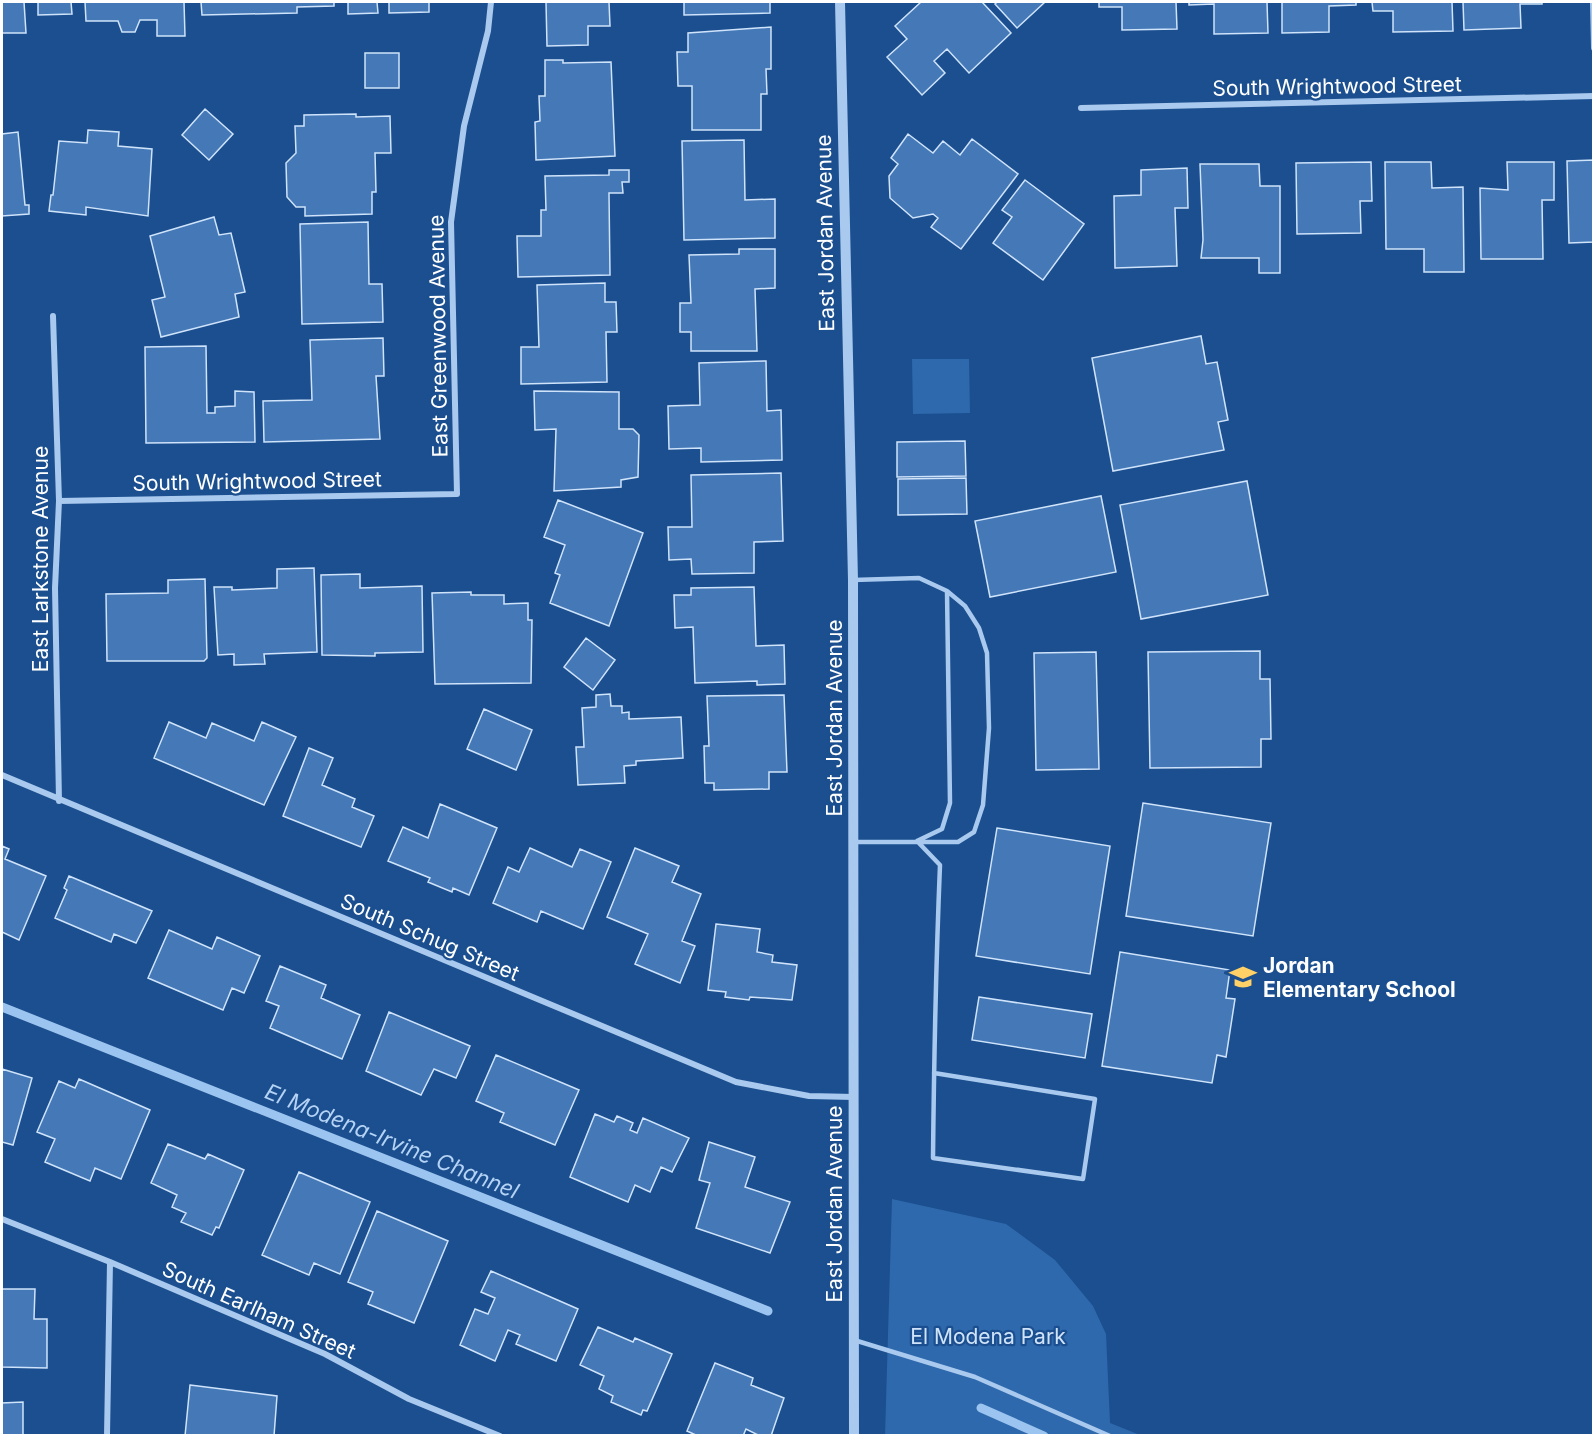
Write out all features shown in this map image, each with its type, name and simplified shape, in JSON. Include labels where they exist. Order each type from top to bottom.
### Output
[{"type":"street","name":"East Greenwood Avenue","points":[[457,494],[451,222],[464,126],[488,31],[491,2]]},
{"type":"street","name":"East Jordan Avenue","points":[[840,2],[853,580],[854,1436]]},
{"type":"street","points":[[1593,2],[1593,48]]},
{"type":"street","name":"South Wrightwood Street","points":[[1081,108],[1593,96]]},
{"type":"street","name":"East Larkstone Avenue","points":[[53,316],[59,501],[55,588],[59,801]]},
{"type":"street","name":"South Wrightwood Street","points":[[59,501],[457,494]]},
{"type":"street","name":"South Schug Street","points":[[2,775],[59,801],[736,1082],[809,1096],[854,1097]]},
{"type":"street","name":"South Earlham Street","points":[[2,1219],[325,1354],[409,1399],[500,1436]]},
{"type":"street","points":[[107,1436],[110,1263]]},
{"type":"lane","points":[[853,580],[919,579],[947,591],[965,606],[979,628],[987,653],[989,728],[983,805],[974,832],[958,842],[854,842]]},
{"type":"lane","points":[[917,841],[942,829],[950,803],[947,591]]},
{"type":"lane","points":[[917,841],[940,865],[934,1073],[933,1158],[1083,1179],[1095,1100],[934,1073]]},
{"type":"lane","points":[[854,1340],[975,1377],[1110,1436]]},
{"type":"green space","points":[[912,359],[969,359],[970,413],[913,414]]},
{"type":"green space","name":"El Modena Park","points":[[892,1199],[1006,1224],[1055,1260],[1093,1306],[1106,1334],[1110,1423],[1140,1435],[885,1436]]},
{"type":"building","points":[[2,2],[24,2],[26,33],[2,33]]},
{"type":"building","points":[[38,2],[71,2],[72,14],[38,15]]},
{"type":"building","points":[[85,2],[184,2],[185,36],[157,36],[157,20],[140,20],[135,32],[122,32],[118,21],[86,21]]},
{"type":"building","points":[[201,2],[334,2],[334,6],[297,7],[297,13],[202,15]]},
{"type":"building","points":[[348,2],[377,2],[378,13],[348,14]]},
{"type":"building","points":[[389,2],[429,2],[429,12],[389,13]]},
{"type":"building","points":[[546,2],[609,2],[610,26],[588,26],[588,45],[547,46]]},
{"type":"building","points":[[684,2],[770,2],[770,13],[684,15]]},
{"type":"building","points":[[921,2],[982,2],[1011,33],[969,73],[947,49],[934,61],[945,73],[922,95],[887,57],[907,39],[895,26]]},
{"type":"building","points":[[997,2],[1045,2],[1017,28],[995,4]]},
{"type":"building","points":[[1099,2],[1176,2],[1177,29],[1122,30],[1122,7],[1099,7]]},
{"type":"building","points":[[1189,2],[1267,2],[1268,33],[1214,34],[1214,4],[1189,5]]},
{"type":"building","points":[[1282,2],[1356,2],[1356,5],[1329,6],[1329,32],[1282,33]]},
{"type":"building","points":[[1372,2],[1452,2],[1453,31],[1393,32],[1393,11],[1373,11]]},
{"type":"building","points":[[1463,2],[1542,2],[1542,4],[1520,4],[1521,28],[1464,30]]},
{"type":"building","points":[[771,27],[771,69],[766,69],[767,94],[761,94],[761,130],[692,130],[692,86],[678,86],[677,52],[688,52],[688,33]]},
{"type":"building","points":[[365,53],[399,53],[399,88],[365,88]]},
{"type":"building","points":[[545,60],[563,60],[563,63],[611,62],[615,156],[536,160],[535,122],[540,121],[539,96],[545,96]]},
{"type":"building","points":[[205,109],[233,134],[209,160],[182,135]]},
{"type":"building","points":[[356,114],[356,117],[390,116],[391,153],[375,153],[376,192],[372,192],[372,214],[305,216],[305,207],[296,207],[287,197],[286,163],[296,153],[295,126],[304,126],[304,115]]},
{"type":"building","points":[[88,130],[119,132],[118,146],[152,149],[148,216],[86,207],[86,215],[49,211],[59,141],[87,143]]},
{"type":"building","points":[[18,132],[25,205],[29,205],[29,214],[2,216],[2,134]]},
{"type":"building","points":[[908,134],[933,153],[943,141],[960,155],[972,139],[1018,174],[961,249],[931,227],[938,218],[933,214],[913,218],[890,198],[889,176],[898,164],[891,158]]},
{"type":"building","points":[[744,140],[745,200],[775,199],[775,238],[684,240],[682,141]]},
{"type":"building","points":[[1594,160],[1594,242],[1569,243],[1567,161]]},
{"type":"building","points":[[1371,162],[1372,201],[1360,201],[1361,233],[1297,234],[1296,163]]},
{"type":"building","points":[[1385,162],[1431,162],[1432,188],[1463,187],[1464,272],[1424,272],[1424,249],[1386,249]]},
{"type":"building","points":[[1507,162],[1554,162],[1554,200],[1542,200],[1543,259],[1481,259],[1480,188],[1508,190]]},
{"type":"building","points":[[1200,164],[1259,164],[1260,186],[1280,186],[1280,273],[1259,273],[1259,258],[1201,258],[1203,240]]},
{"type":"building","points":[[1187,168],[1188,208],[1175,208],[1177,266],[1115,268],[1114,196],[1141,195],[1141,170]]},
{"type":"building","points":[[609,170],[629,170],[629,182],[622,182],[623,193],[609,193],[610,275],[518,277],[517,236],[541,236],[541,210],[546,210],[545,176],[609,175]]},
{"type":"building","points":[[1025,180],[1084,224],[1043,280],[993,243],[1012,217],[1002,210]]},
{"type":"building","points":[[214,217],[219,235],[231,233],[245,292],[235,294],[239,317],[161,337],[152,300],[165,297],[150,236]]},
{"type":"building","points":[[368,222],[369,284],[382,284],[383,322],[302,324],[300,224]]},
{"type":"building","points":[[739,249],[775,249],[775,288],[755,289],[757,351],[691,351],[691,332],[680,332],[680,303],[691,303],[689,255],[739,254]]},
{"type":"building","points":[[605,283],[605,302],[616,302],[617,332],[606,332],[607,382],[521,384],[521,347],[539,347],[537,285]]},
{"type":"building","points":[[1201,336],[1206,364],[1217,362],[1228,420],[1218,422],[1224,450],[1113,471],[1092,358]]},
{"type":"building","points":[[383,338],[384,376],[376,376],[380,439],[264,442],[263,401],[312,400],[310,340]]},
{"type":"building","points":[[206,346],[207,413],[215,413],[215,407],[235,406],[235,391],[254,392],[255,442],[146,443],[145,347]]},
{"type":"building","points":[[766,361],[767,411],[781,410],[782,460],[701,462],[701,448],[669,449],[668,406],[700,405],[699,363]]},
{"type":"building","points":[[534,391],[619,392],[619,429],[633,429],[639,435],[638,477],[621,480],[621,487],[554,491],[556,429],[535,430]]},
{"type":"building","points":[[965,441],[966,476],[897,477],[897,442]]},
{"type":"building","points":[[781,473],[783,541],[754,542],[754,573],[692,574],[691,559],[669,560],[668,527],[692,527],[691,475]]},
{"type":"building","points":[[966,478],[967,514],[898,515],[898,479]]},
{"type":"building","points":[[1247,481],[1268,595],[1141,619],[1120,505]]},
{"type":"building","points":[[1101,496],[1116,572],[990,597],[975,521]]},
{"type":"building","points":[[558,500],[643,533],[609,626],[550,603],[560,575],[555,573],[565,545],[544,537]]},
{"type":"building","points":[[314,568],[317,652],[264,654],[265,664],[234,665],[234,654],[218,655],[214,587],[232,587],[232,590],[277,588],[277,569]]},
{"type":"building","points":[[360,574],[360,588],[422,586],[423,652],[375,653],[375,656],[322,655],[321,575]]},
{"type":"building","points":[[205,579],[207,658],[204,661],[107,661],[106,594],[168,593],[168,580]]},
{"type":"building","points":[[754,587],[756,646],[784,645],[785,684],[757,685],[757,681],[695,683],[693,627],[675,628],[674,595],[691,595],[691,588]]},
{"type":"building","points":[[471,592],[471,595],[504,595],[504,604],[528,603],[528,620],[532,620],[531,683],[435,684],[432,593]]},
{"type":"building","points":[[586,638],[615,660],[593,690],[564,667]]},
{"type":"building","points":[[1260,651],[1260,679],[1270,679],[1271,739],[1261,739],[1261,767],[1150,768],[1148,652]]},
{"type":"building","points":[[1096,652],[1099,769],[1036,770],[1034,653]]},
{"type":"building","points":[[610,694],[611,706],[622,706],[622,713],[629,712],[629,719],[681,717],[683,758],[636,761],[636,765],[624,766],[625,783],[578,785],[576,747],[584,747],[582,708],[596,707],[596,695]]},
{"type":"building","points":[[784,695],[787,772],[769,772],[769,789],[714,790],[714,783],[705,783],[704,746],[709,746],[707,696]]},
{"type":"building","points":[[484,709],[532,730],[516,770],[467,749]]},
{"type":"building","points":[[169,722],[206,738],[212,723],[254,741],[262,722],[296,737],[264,805],[154,758]]},
{"type":"building","points":[[309,748],[333,758],[322,785],[355,799],[352,807],[374,816],[361,847],[283,816]]},
{"type":"building","points":[[1143,803],[1271,823],[1253,936],[1126,916]]},
{"type":"building","points":[[440,804],[497,828],[469,895],[453,888],[452,892],[428,882],[430,878],[388,861],[403,827],[428,838]]},
{"type":"building","points":[[997,828],[1110,846],[1090,974],[976,956]]},
{"type":"building","points":[[2,846],[9,849],[5,859],[46,876],[19,940],[2,932]]},
{"type":"building","points":[[530,848],[572,867],[580,849],[611,862],[583,929],[541,911],[537,922],[493,903],[508,867],[519,872]]},
{"type":"building","points":[[635,848],[679,866],[672,882],[701,894],[682,941],[695,946],[680,983],[635,964],[648,934],[607,917]]},
{"type":"building","points":[[69,876],[152,911],[136,943],[114,934],[111,942],[55,918],[67,890],[64,888]]},
{"type":"building","points":[[716,924],[760,929],[757,952],[773,955],[772,962],[797,965],[792,1000],[750,997],[749,1000],[725,997],[726,992],[708,990]]},
{"type":"building","points":[[169,930],[212,949],[217,937],[260,956],[244,993],[232,988],[223,1010],[148,978]]},
{"type":"building","points":[[1120,952],[1230,970],[1226,998],[1235,999],[1226,1057],[1217,1055],[1212,1083],[1102,1066]]},
{"type":"building","points":[[280,966],[326,985],[321,998],[360,1015],[342,1059],[270,1028],[279,1006],[266,1001]]},
{"type":"building","points":[[979,997],[1092,1014],[1085,1058],[972,1040]]},
{"type":"building","points":[[389,1012],[470,1046],[456,1078],[434,1069],[421,1095],[366,1071]]},
{"type":"building","points":[[496,1055],[579,1090],[555,1145],[500,1122],[504,1113],[476,1101]]},
{"type":"building","points":[[2,1069],[32,1078],[13,1145],[2,1142]]},
{"type":"building","points":[[79,1079],[150,1110],[121,1179],[95,1168],[90,1181],[45,1162],[55,1139],[37,1132],[59,1081],[75,1088]]},
{"type":"building","points":[[595,1114],[614,1122],[617,1116],[633,1123],[630,1130],[637,1133],[643,1118],[689,1138],[672,1172],[661,1167],[650,1192],[635,1185],[628,1202],[570,1177]]},
{"type":"building","points":[[709,1142],[755,1157],[745,1187],[790,1202],[770,1253],[696,1228],[710,1183],[699,1180]]},
{"type":"building","points":[[168,1144],[205,1159],[208,1154],[244,1170],[219,1228],[216,1227],[212,1235],[181,1222],[186,1213],[172,1207],[177,1195],[151,1183]]},
{"type":"building","points":[[299,1172],[370,1202],[340,1274],[314,1263],[309,1275],[262,1255]]},
{"type":"building","points":[[377,1211],[448,1241],[414,1323],[368,1304],[373,1292],[348,1282]]},
{"type":"building","points":[[491,1271],[578,1309],[556,1361],[516,1344],[520,1335],[508,1330],[495,1361],[460,1345],[475,1309],[488,1314],[495,1298],[481,1292]]},
{"type":"building","points":[[2,1289],[35,1289],[34,1319],[47,1319],[47,1368],[2,1367]]},
{"type":"building","points":[[598,1327],[633,1342],[635,1338],[672,1354],[647,1411],[643,1410],[641,1415],[611,1402],[613,1396],[599,1389],[604,1376],[580,1365]]},
{"type":"building","points":[[715,1363],[753,1378],[751,1385],[784,1398],[771,1436],[760,1436],[746,1429],[743,1436],[698,1436],[687,1431]]},
{"type":"building","points":[[190,1385],[277,1396],[274,1436],[185,1436]]},
{"type":"building","points":[[23,1402],[23,1436],[2,1436],[2,1403]]},
{"type":"waterway","name":"El Modena-Irvine Channel","points":[[2,1007],[768,1311]]},
{"type":"waterway","name":"El Modena-Irvine Channel","points":[[981,1408],[1044,1436]]},
{"type":"place","name":"Jordan Elementary School","points":[[1243,977]]}]
